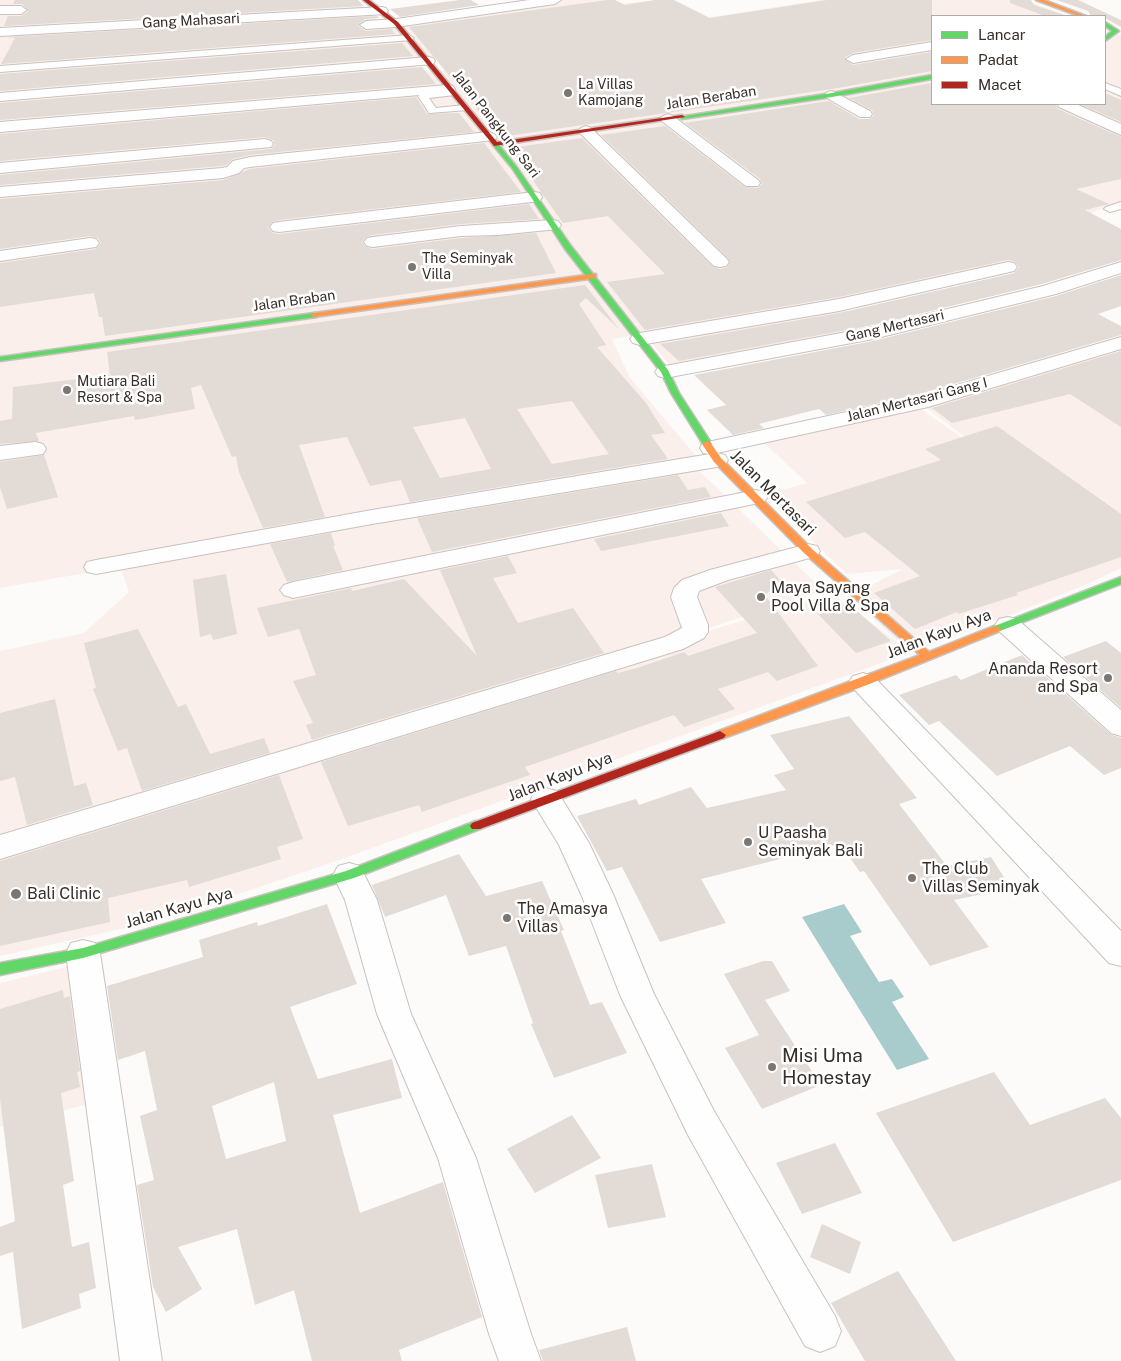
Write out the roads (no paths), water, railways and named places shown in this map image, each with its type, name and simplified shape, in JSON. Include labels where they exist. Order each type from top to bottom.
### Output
[{"type":"street","name":"Jalan Pangkung Sari","points":[[366,0],[382,10],[410,38],[450,91],[492,141],[552,224],[593,276]]},
{"type":"street","points":[[278,30],[396,23],[555,0]]},
{"type":"street","points":[[1039,0],[1080,15]]},
{"type":"street","points":[[0,10],[21,10]]},
{"type":"street","name":"Gang Mahasari","points":[[0,32],[382,10]]},
{"type":"street","points":[[853,59],[931,46]]},
{"type":"street","points":[[0,97],[428,61]]},
{"type":"street","name":"Jalan Beraban","points":[[492,141],[586,131],[931,77]]},
{"type":"street","points":[[0,127],[450,91]]},
{"type":"street","points":[[832,94],[865,114]]},
{"type":"street","points":[[1066,105],[1121,130]]},
{"type":"street","points":[[668,119],[752,183]]},
{"type":"street","points":[[355,136],[478,124]]},
{"type":"street","points":[[586,131],[720,262]]},
{"type":"street","points":[[0,192],[224,173],[233,170],[236,165],[250,162],[492,141]]},
{"type":"street","points":[[0,168],[276,143]]},
{"type":"street","points":[[279,227],[534,197]]},
{"type":"street","points":[[373,242],[461,231],[498,230],[552,224]]},
{"type":"street","points":[[0,256],[90,243]]},
{"type":"street","points":[[640,339],[839,305],[1008,267]]},
{"type":"street","name":"Gang Mertasari","points":[[665,372],[873,333],[1049,290],[1121,267]]},
{"type":"street","name":"Jalan Mertasari","points":[[593,276],[665,372],[675,393],[714,454],[808,551],[927,656]]},
{"type":"street","name":"Jalan Braban","points":[[0,359],[593,276]]},
{"type":"street","name":"Jalan Mertasari Gang I","points":[[96,567],[714,454],[920,402],[1121,342]]},
{"type":"street","points":[[0,453],[35,449]]},
{"type":"street","points":[[293,590],[756,497]]},
{"type":"street","points":[[0,847],[674,643],[695,632],[695,625],[684,597],[687,588],[691,584],[808,551]]},
{"type":"street","name":"Jalan Kayu Aya","points":[[0,969],[83,953],[349,875],[546,799],[863,682],[1121,580]]},
{"type":"street","points":[[1008,625],[1121,726]]},
{"type":"street","points":[[863,682],[1121,954]]},
{"type":"street","points":[[546,799],[573,843],[597,894],[637,995],[701,1123],[820,1331]]},
{"type":"street","points":[[349,875],[361,900],[394,1014],[457,1158],[510,1334],[520,1361]]},
{"type":"street","points":[[83,953],[140,1361]]},
{"type":"lane","points":[[0,69],[410,38]]},
{"type":"lane","points":[[1106,86],[1121,93]]},
{"type":"lane","points":[[450,91],[423,96],[433,111],[464,108]]},
{"type":"water","points":[[844,904],[862,932],[850,936],[879,982],[892,979],[904,997],[892,1002],[929,1059],[897,1070],[802,917]]},
{"type":"place","name":"La Villas Kamojang","points":[[568,93]]},
{"type":"place","name":"The Seminyak Villa","points":[[412,267]]},
{"type":"place","name":"Mutiara Bali Resort & Spa","points":[[67,390]]},
{"type":"place","name":"Maya Sayang Pool Villa & Spa","points":[[761,597]]},
{"type":"place","name":"Ananda Resort and Spa","points":[[1108,678]]},
{"type":"place","name":"U Paasha Seminyak Bali","points":[[748,842]]},
{"type":"place","name":"The Club Villas Seminyak","points":[[912,878]]},
{"type":"place","name":"Bali Clinic","points":[[16,894]]},
{"type":"place","name":"The Amasya Villas","points":[[507,918]]},
{"type":"place","name":"Misi Uma Homestay","points":[[772,1067]]}]
